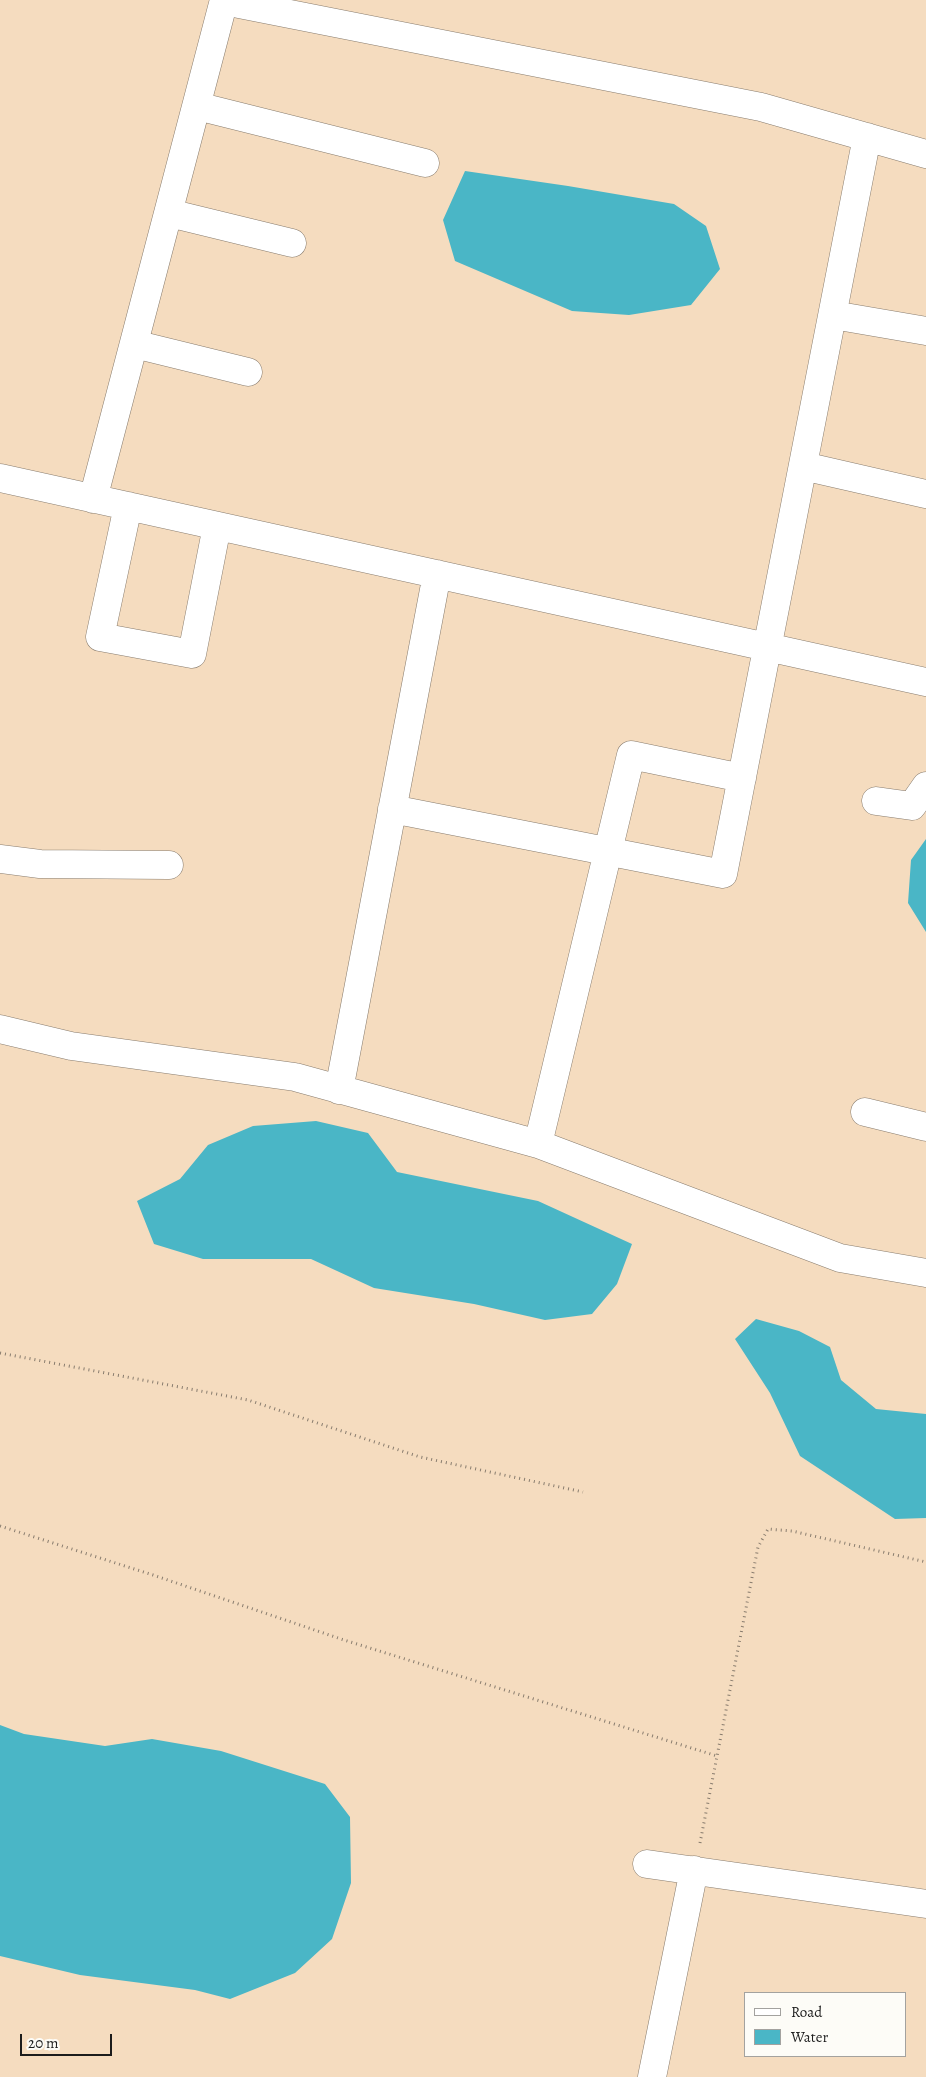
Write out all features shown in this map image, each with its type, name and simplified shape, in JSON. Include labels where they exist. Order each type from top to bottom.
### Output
[{"type":"street","points":[[93,499],[224,0],[761,107],[926,154]]},
{"type":"street","points":[[197,106],[424,163]]},
{"type":"street","points":[[392,809],[723,874],[868,137]]},
{"type":"street","points":[[169,213],[292,242]]},
{"type":"street","points":[[833,315],[926,331]]},
{"type":"street","points":[[134,344],[248,372]]},
{"type":"street","points":[[803,466],[926,494]]},
{"type":"street","points":[[0,478],[926,681]]},
{"type":"street","points":[[128,506],[100,637],[192,654],[217,526]]},
{"type":"street","points":[[339,1090],[437,574]]},
{"type":"street","points":[[538,1144],[631,755],[742,778]]},
{"type":"street","points":[[876,800],[912,806],[926,786]]},
{"type":"street","points":[[0,859],[40,864],[169,865]]},
{"type":"street","points":[[0,1028],[71,1046],[295,1078],[538,1144],[840,1258],[926,1273]]},
{"type":"street","points":[[865,1112],[926,1127]]},
{"type":"street","points":[[647,1864],[926,1904]]},
{"type":"street","points":[[652,2077],[694,1870]]},
{"type":"path","points":[[0,1353],[248,1400],[420,1457],[583,1492]]},
{"type":"path","points":[[0,1526],[153,1575],[344,1640],[717,1756]]},
{"type":"path","points":[[694,1870],[758,1547],[768,1530],[792,1530],[926,1562]]},
{"type":"water","points":[[465,171],[674,204],[706,226],[720,269],[691,305],[629,315],[572,311],[455,261],[443,220]]},
{"type":"water","points":[[926,839],[926,932],[908,903],[911,860]]},
{"type":"water","points":[[316,1121],[368,1133],[397,1172],[538,1201],[632,1244],[617,1284],[592,1314],[545,1320],[474,1304],[374,1288],[311,1259],[203,1259],[154,1244],[137,1201],[180,1179],[208,1145],[253,1126]]},
{"type":"water","points":[[756,1319],[799,1331],[830,1347],[841,1380],[876,1409],[926,1414],[926,1518],[895,1519],[800,1456],[770,1393],[735,1339]]},
{"type":"water","points":[[0,1725],[24,1734],[105,1746],[152,1739],[221,1751],[325,1784],[350,1817],[351,1883],[332,1939],[295,1973],[230,1999],[195,1990],[80,1975],[0,1956]]}]
